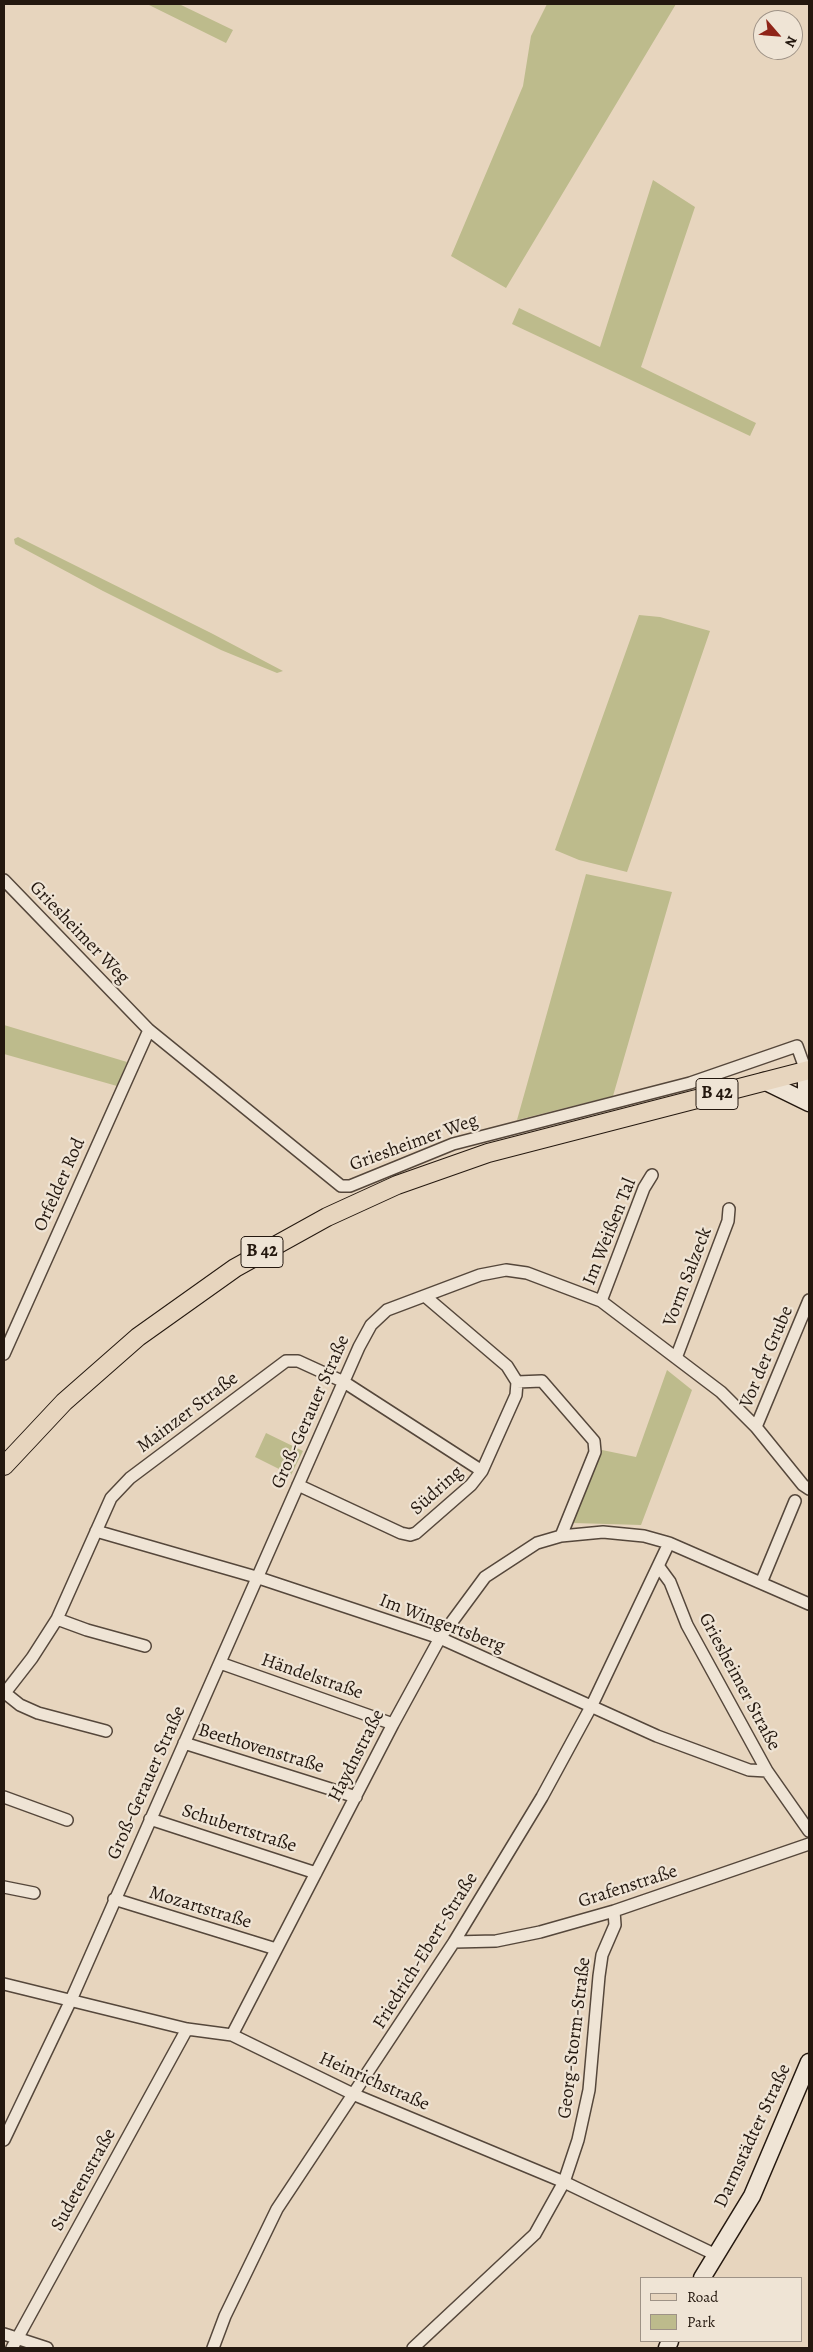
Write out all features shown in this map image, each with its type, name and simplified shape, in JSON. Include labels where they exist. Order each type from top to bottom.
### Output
[{"type":"main road","name":"B 42","points":[[4,1466],[64,1402],[138,1337],[235,1268],[327,1217],[397,1185],[488,1153],[808,1071]]},
{"type":"street","name":"Griesheimer Weg","points":[[4,880],[149,1030],[341,1186],[350,1186],[453,1144],[690,1083],[797,1046],[808,1071]]},
{"type":"street","name":"Orfelder Rod","points":[[4,1354],[149,1030]]},
{"type":"street","points":[[808,1071],[806,1090],[809,1102]]},
{"type":"street","points":[[764,1081],[809,1102]]},
{"type":"street","name":"Im Weißen Tal","points":[[601,1301],[644,1188],[652,1176]]},
{"type":"street","name":"Vorm Salzeck","points":[[676,1358],[728,1221],[729,1209]]},
{"type":"street","name":"Groß-Gerauer Straße","points":[[4,2140],[71,2000],[256,1577],[344,1382],[371,1325],[387,1310],[426,1297],[480,1275],[506,1270],[527,1273],[601,1301],[721,1392],[756,1427],[803,1485],[809,1489]]},
{"type":"street","points":[[426,1297],[507,1366],[516,1382],[542,1381],[594,1441],[595,1452],[561,1536]]},
{"type":"street","name":"Vor der Grube","points":[[756,1427],[809,1300]]},
{"type":"street","name":"Mainzer Straße","points":[[4,1693],[32,1658],[57,1619],[111,1498],[130,1478],[286,1361],[298,1361],[344,1382],[482,1471]]},
{"type":"street","name":"Südring","points":[[298,1485],[410,1535],[416,1533],[471,1485],[482,1471],[516,1395],[516,1382]]},
{"type":"street","points":[[761,1583],[795,1501]]},
{"type":"street","name":"Im Wingertsberg","points":[[96,1531],[256,1577],[440,1638],[674,1742],[749,1770],[767,1771]]},
{"type":"street","name":"Haydnstraße","points":[[232,2035],[393,1724],[440,1638],[485,1576],[537,1543],[561,1536],[603,1532],[644,1536],[669,1543],[809,1604]]},
{"type":"street","points":[[659,1566],[669,1543]]},
{"type":"street","name":"Friedrich-Ebert-Straße","points":[[213,2348],[225,2316],[277,2209],[355,2095],[454,1942],[542,1796],[592,1705],[659,1566]]},
{"type":"street","name":"Griesheimer Straße","points":[[659,1566],[670,1582],[687,1625],[767,1771],[809,1831]]},
{"type":"street","points":[[57,1619],[87,1630],[145,1646]]},
{"type":"street","name":"Händelstraße","points":[[220,1662],[393,1724]]},
{"type":"street","points":[[4,1693],[20,1705],[38,1713],[106,1731]]},
{"type":"street","name":"Beethovenstraße","points":[[184,1743],[356,1797]]},
{"type":"street","points":[[4,1797],[67,1820]]},
{"type":"street","name":"Schubertstraße","points":[[150,1819],[316,1873]]},
{"type":"street","name":"Grafenstraße","points":[[454,1942],[478,1943],[517,1938],[614,1911],[809,1844]]},
{"type":"street","points":[[4,1887],[34,1893]]},
{"type":"street","name":"Mozartstraße","points":[[114,1899],[276,1949]]},
{"type":"street","name":"Georg-Storm-Straße","points":[[413,2348],[536,2234],[564,2182],[578,2140],[589,2090],[599,1976],[602,1955],[614,1925],[614,1911]]},
{"type":"street","name":"Heinrichstraße","points":[[4,1984],[187,2029],[232,2035],[355,2095],[564,2182],[716,2255]]},
{"type":"street","name":"Sudetenstraße","points":[[15,2343],[187,2029]]},
{"type":"street","name":"Darmstädter Straße","points":[[703,2277],[752,2196],[806,2082],[809,2062]]},
{"type":"street","points":[[4,2111],[15,2115]]},
{"type":"street","points":[[4,2334],[15,2343],[47,2348]]},
{"type":"green space","points":[[147,4],[179,4],[233,30],[226,43]]},
{"type":"green space","points":[[547,4],[676,4],[506,288],[451,256],[523,86],[531,36]]},
{"type":"green space","points":[[653,180],[695,207],[641,367],[756,423],[750,436],[512,324],[519,308],[600,347]]},
{"type":"green space","points":[[18,537],[283,671],[277,673],[221,650],[103,591],[15,544],[14,539]]},
{"type":"green space","points":[[639,615],[660,617],[710,631],[627,872],[579,860],[555,850]]},
{"type":"green space","points":[[586,874],[672,892],[613,1096],[517,1120]]},
{"type":"green space","points":[[4,1025],[127,1062],[117,1086],[4,1054]]},
{"type":"green space","points":[[667,1370],[692,1390],[641,1525],[573,1523],[602,1450],[636,1457]]},
{"type":"green space","points":[[266,1433],[303,1451],[291,1475],[255,1457]]}]
